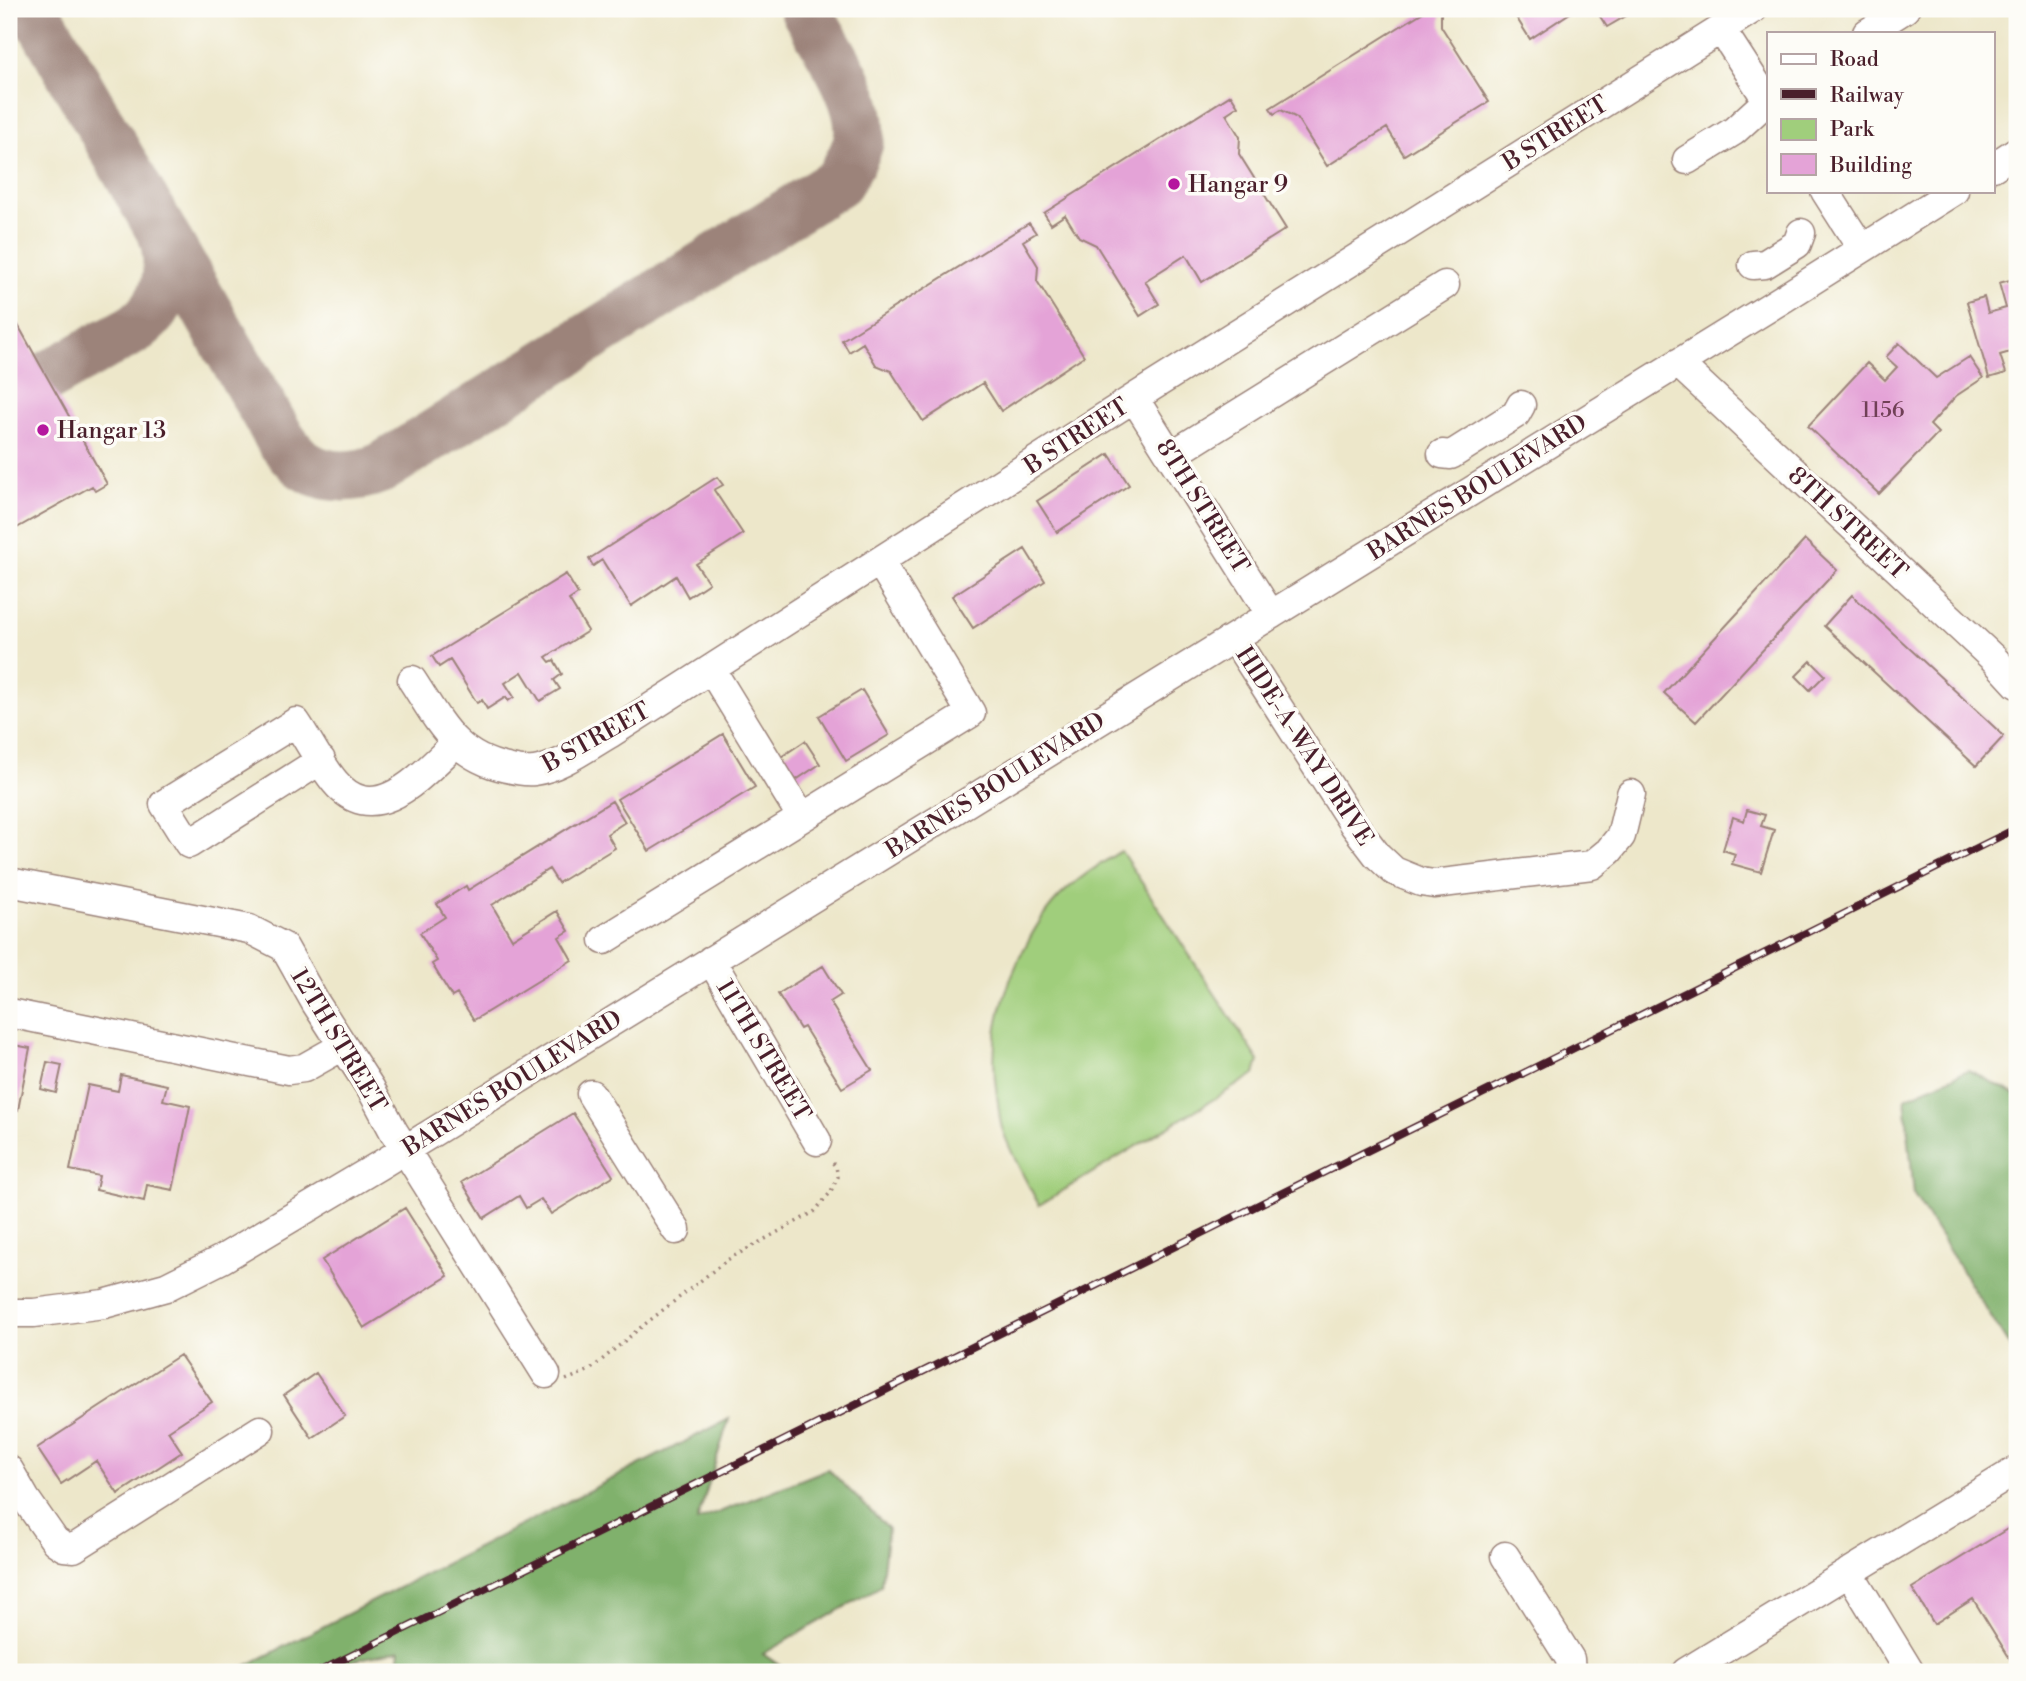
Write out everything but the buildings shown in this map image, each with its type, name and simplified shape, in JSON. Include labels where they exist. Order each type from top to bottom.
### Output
[{"type":"street","name":"B STREET","points":[[412,680],[455,744],[492,765],[533,771],[555,764],[711,669],[1134,398],[1753,9]]},
{"type":"street","points":[[1869,32],[1905,9]]},
{"type":"street","points":[[1721,29],[1767,99]]},
{"type":"street","points":[[1687,160],[1734,131],[1767,102]]},
{"type":"street","points":[[1994,166],[2017,151]]},
{"type":"street","points":[[1826,192],[1862,249]]},
{"type":"street","name":"BARNES BOULEVARD","points":[[9,1314],[104,1304],[140,1296],[166,1287],[222,1259],[405,1150],[1862,249],[1939,195]]},
{"type":"street","points":[[1753,265],[1765,264],[1797,244],[1801,233]]},
{"type":"street","points":[[1172,455],[1445,285]]},
{"type":"street","name":"8TH STREET","points":[[1678,363],[1994,659],[2017,684]]},
{"type":"street","name":"8TH STREET","points":[[1134,398],[1271,615]]},
{"type":"street","points":[[1442,454],[1451,456],[1516,414],[1521,405]]},
{"type":"street","points":[[604,940],[971,713],[880,562]]},
{"type":"street","name":"HIDE-A-WAY DRIVE","points":[[1234,638],[1346,814],[1377,855],[1394,870],[1411,879],[1451,883],[1592,865],[1609,851],[1621,836],[1631,794]]},
{"type":"street","points":[[711,669],[802,816]]},
{"type":"street","points":[[321,760],[189,844],[164,804],[296,722],[321,760],[334,782],[351,797],[369,802],[387,799],[405,789],[455,744]]},
{"type":"street","name":"12TH STREET","points":[[9,882],[250,929],[284,947],[405,1150],[546,1374]]},
{"type":"street","name":"11TH STREET","points":[[711,960],[817,1141]]},
{"type":"street","points":[[9,1013],[289,1070],[304,1068],[343,1046]]},
{"type":"street","points":[[591,1094],[676,1230]]},
{"type":"street","points":[[9,1470],[55,1541],[64,1547],[74,1548],[260,1430]]},
{"type":"street","points":[[1686,1672],[2017,1470]]},
{"type":"street","points":[[1505,1556],[1570,1659],[1571,1672]]},
{"type":"street","points":[[1849,1573],[1907,1671]]},
{"type":"path","points":[[546,1374],[561,1381],[570,1380],[590,1370],[727,1260],[814,1212],[830,1193],[838,1177],[836,1167],[817,1141]]},
{"type":"green space","points":[[1121,851],[1259,1061],[1255,1074],[1039,1205],[1010,1148],[1000,1120],[994,1059],[997,1025],[1006,991],[1020,957],[1046,912],[1072,885]]},
{"type":"green space","points":[[1968,1070],[2017,1095],[2017,1358],[1914,1195],[1905,1098]]},
{"type":"green space","points":[[729,1419],[697,1521],[828,1469],[888,1528],[881,1586],[763,1654],[789,1672],[397,1672],[400,1650],[302,1672],[244,1672],[242,1668]]},
{"type":"taxiway","points":[[34,9],[281,440],[304,465],[322,473],[342,476],[381,468],[838,182],[858,143],[860,127],[857,110],[843,74],[805,9]]},
{"type":"taxiway","points":[[47,377],[129,332],[148,317],[166,286],[168,261],[164,235]]},
{"type":"railway","points":[[318,1672],[2017,828]]},
{"type":"place","name":"Hangar 9","points":[[1174,184]]},
{"type":"place","name":"Hangar 13","points":[[43,430]]}]
